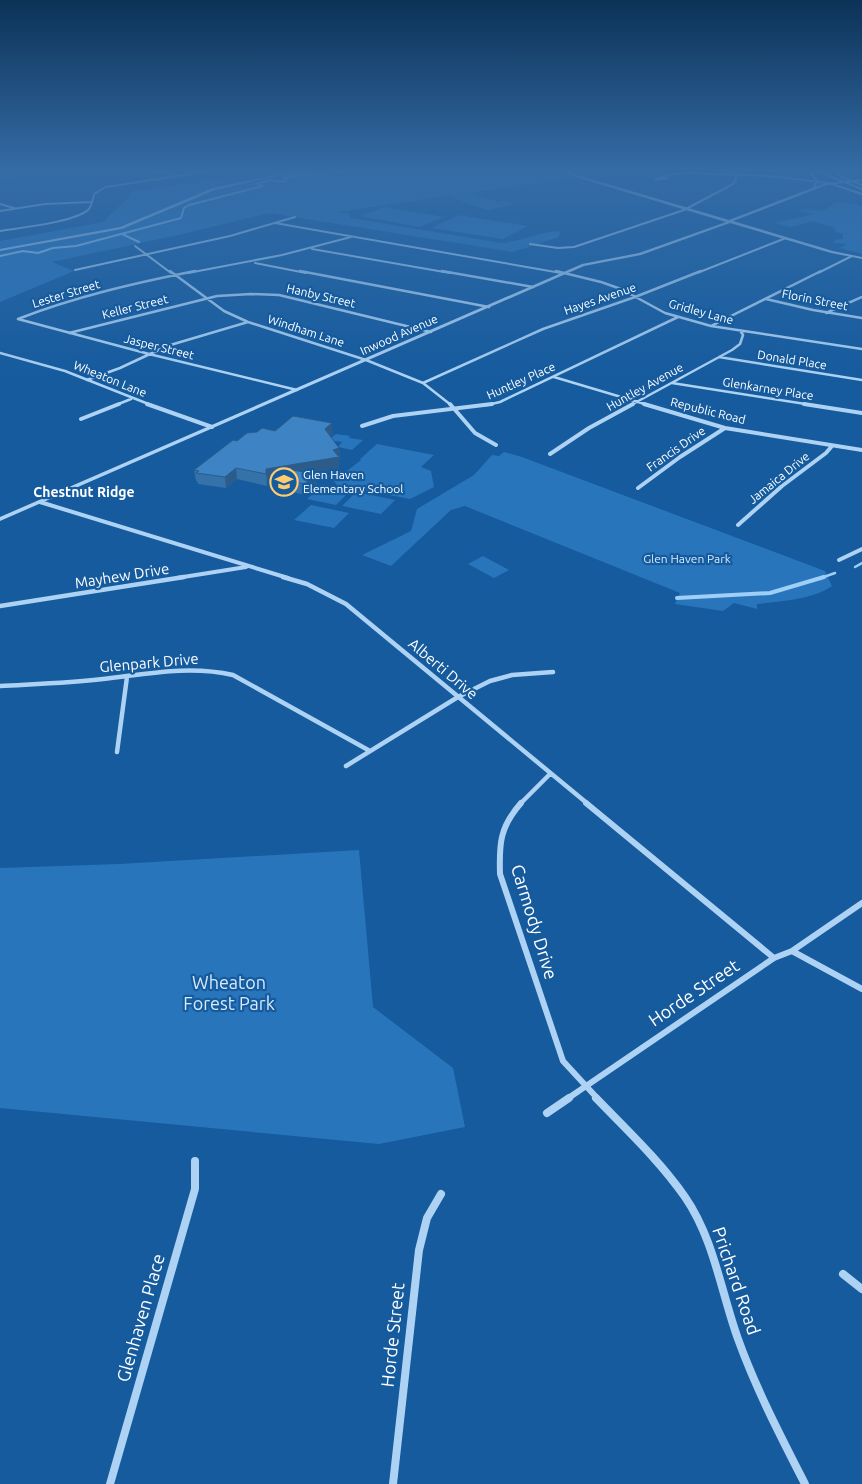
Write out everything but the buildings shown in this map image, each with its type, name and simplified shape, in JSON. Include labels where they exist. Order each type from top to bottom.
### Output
[{"type":"street","points":[[0,250],[54,240]]},
{"type":"street","points":[[75,270],[212,240]]},
{"type":"street","name":"Lester Street","points":[[18,319],[43,309],[95,294],[175,276],[252,262],[338,240]]},
{"type":"street","name":"Gridley Lane","points":[[378,240],[566,273],[601,282],[678,318],[711,326],[862,349]]},
{"type":"street","points":[[530,244],[558,248],[574,246],[591,240]]},
{"type":"street","name":"Inwood Avenue","points":[[0,519],[590,263],[640,254],[679,240]]},
{"type":"street","name":"Hayes Avenue","points":[[423,383],[544,328],[635,297],[780,240]]},
{"type":"street","points":[[794,240],[862,258]]},
{"type":"street","name":"Windham Lane","points":[[135,246],[224,311],[248,322],[366,360],[423,383],[440,394],[475,433],[496,445]]},
{"type":"street","points":[[309,248],[533,287]]},
{"type":"street","points":[[711,326],[852,256]]},
{"type":"street","points":[[252,262],[489,307]]},
{"type":"street","name":"Hanby Street","points":[[206,299],[236,294],[279,295],[431,332]]},
{"type":"street","points":[[826,313],[862,297]]},
{"type":"street","name":"Keller Street","points":[[69,333],[206,299]]},
{"type":"street","name":"Florin Street","points":[[765,299],[826,313],[862,318]]},
{"type":"street","name":"Huntley Place","points":[[362,426],[379,419],[455,410],[500,402],[678,318]]},
{"type":"street","name":"Jasper Street","points":[[18,319],[297,390]]},
{"type":"street","points":[[88,380],[188,338],[248,322]]},
{"type":"street","name":"Huntley Avenue","points":[[550,454],[590,428],[740,344],[743,336],[741,332]]},
{"type":"street","name":"Wheaton Lane","points":[[0,353],[65,371],[212,427]]},
{"type":"street","name":"Donald Place","points":[[718,357],[862,380]]},
{"type":"street","name":"Republic Road","points":[[553,377],[725,428],[862,450]]},
{"type":"street","name":"Glenkarney Place","points":[[672,382],[862,413]]},
{"type":"street","points":[[81,419],[132,398]]},
{"type":"street","name":"Francis Drive","points":[[638,488],[680,457],[725,428]]},
{"type":"street","name":"Jamaica Drive","points":[[738,525],[782,486],[826,453],[832,446]]},
{"type":"street","name":"Alberti Drive","points":[[40,502],[307,584],[340,600],[774,958]]},
{"type":"street","points":[[839,560],[862,549]]},
{"type":"street","name":"Mayhew Drive","points":[[0,606],[248,567]]},
{"type":"street","name":"Glenpark Drive","points":[[0,686],[127,677],[201,669],[233,675],[370,751]]},
{"type":"street","points":[[346,766],[458,698],[490,681],[512,675],[552,672]]},
{"type":"street","points":[[116,752],[127,677]]},
{"type":"street","name":"Carmody Drive","points":[[550,774],[522,802],[504,825],[498,847],[500,874],[563,1061],[584,1086]]},
{"type":"street","name":"Horde Street","points":[[547,1113],[774,958],[792,951],[862,903]]},
{"type":"street","points":[[792,951],[862,989]]},
{"type":"street","name":"Prichard Road","points":[[584,1086],[652,1156],[686,1198],[710,1246],[738,1339],[779,1432],[805,1484]]},
{"type":"street","name":"Glenhaven Place","points":[[110,1484],[195,1190],[194,1161]]},
{"type":"street","name":"Horde Street","points":[[393,1484],[419,1250],[427,1218],[441,1194]]},
{"type":"street","points":[[843,1274],[862,1289]]},
{"type":"green space","points":[[153,240],[52,262],[74,271],[0,302],[0,241]]},
{"type":"green space","points":[[440,240],[485,240],[501,243],[519,240],[549,240],[513,252]]},
{"type":"green space","points":[[835,240],[862,240],[862,254],[840,248],[847,244],[833,243]]},
{"type":"green space","points":[[336,434],[363,440],[352,450],[338,447],[342,442],[328,440]]},
{"type":"green space","points":[[377,444],[434,455],[421,467],[431,471],[434,487],[410,499],[337,485],[334,481],[361,460]]},
{"type":"green space","name":"Glen Haven Park","points":[[504,452],[522,457],[825,571],[832,586],[806,597],[757,604],[757,609],[734,603],[723,611],[675,604],[680,593],[465,506],[451,510],[391,566],[362,555],[411,531],[417,509],[474,475],[492,455],[499,456]]},
{"type":"green space","points":[[321,486],[349,492],[336,505],[307,499]]},
{"type":"green space","points":[[356,492],[395,500],[381,514],[342,506]]},
{"type":"green space","points":[[311,505],[349,513],[334,528],[294,520]]},
{"type":"green space","points":[[483,556],[509,570],[494,578],[468,564]]},
{"type":"green space","name":"Wheaton Forest Park","points":[[359,850],[373,1007],[453,1068],[465,1127],[379,1144],[0,1108],[0,868],[119,864]]},
{"type":"waterway","points":[[0,256],[23,251],[38,253],[53,248],[76,246],[98,240]]},
{"type":"waterway","points":[[135,240],[139,242]]},
{"type":"waterway","points":[[855,567],[862,563]]},
{"type":"waterway","points":[[823,577],[835,573]]},
{"type":"waterway","points":[[677,598],[770,593],[823,577]]},
{"type":"place","name":"Glen Haven Elementary School","points":[[284,482]]},
{"type":"district","name":"Chestnut Ridge","points":[[84,492]]}]
